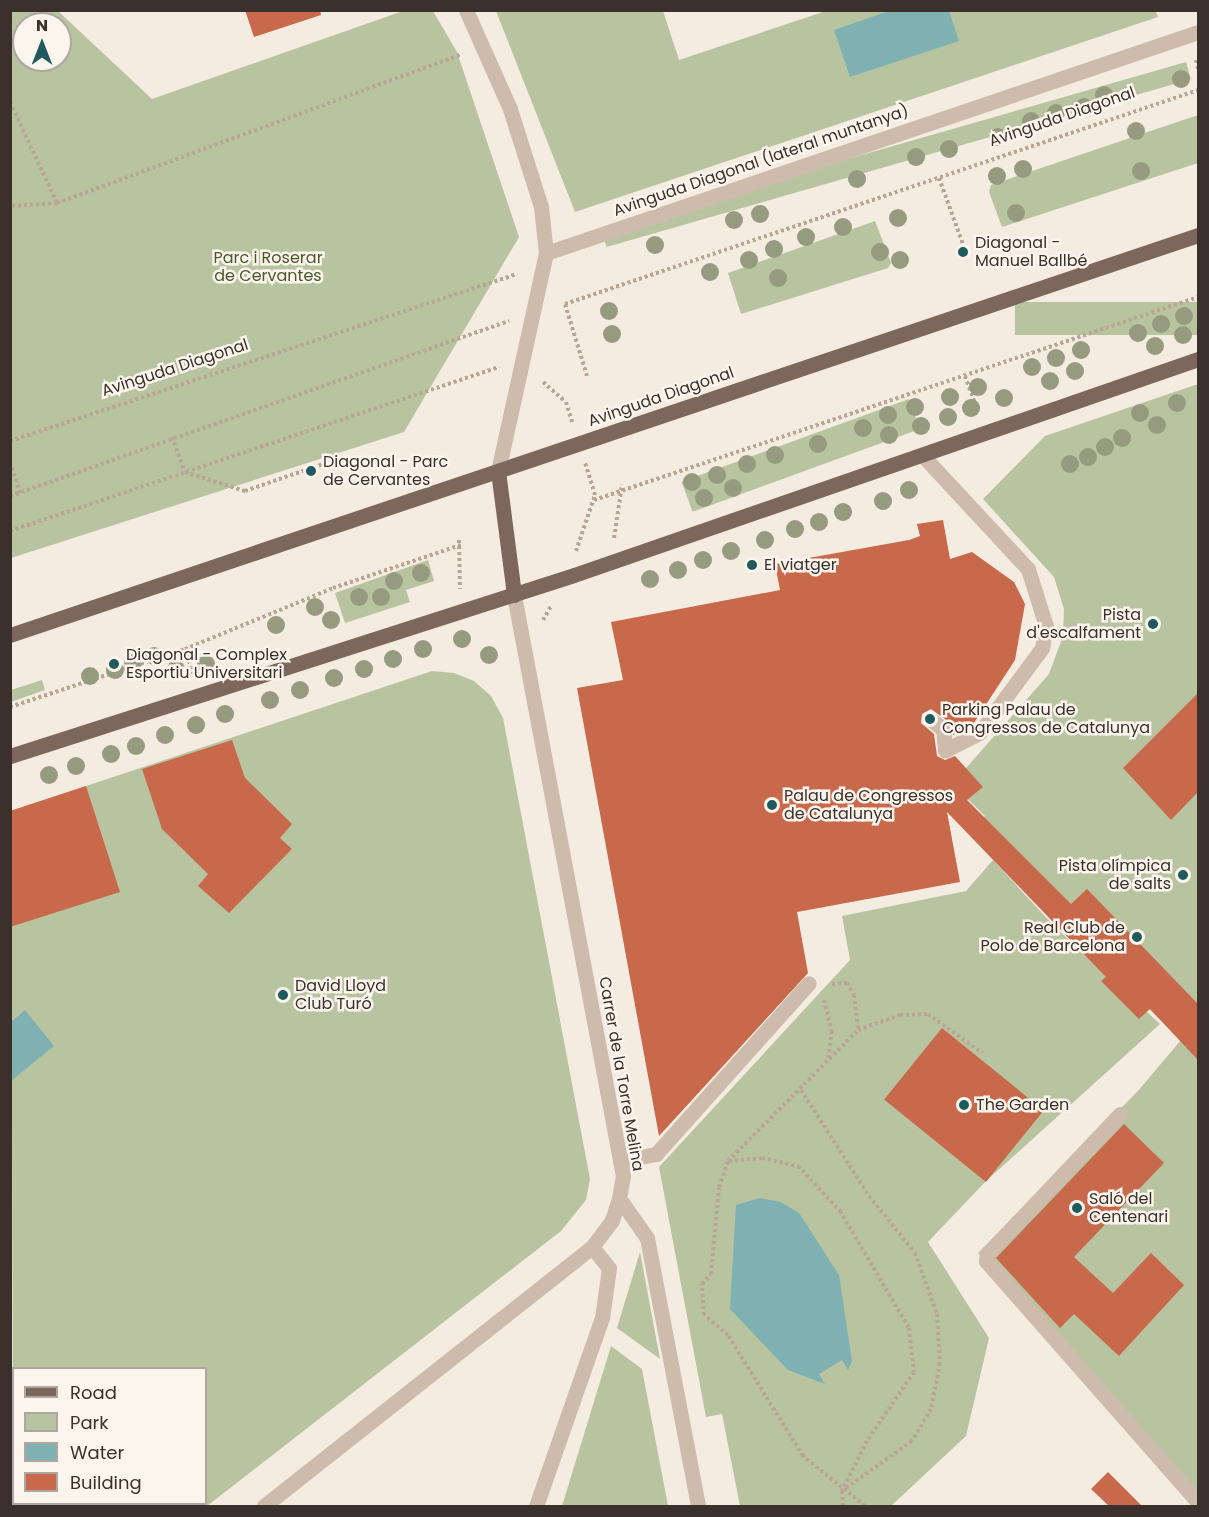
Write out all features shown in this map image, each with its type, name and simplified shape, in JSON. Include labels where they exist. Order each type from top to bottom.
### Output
[{"type":"main road","name":"Avinguda Diagonal","points":[[10,635],[1198,235]]},
{"type":"main road","points":[[10,756],[514,595],[924,457],[986,431],[1198,359]]},
{"type":"main road","points":[[498,471],[514,595]]},
{"type":"street","points":[[466,10],[510,109],[541,207],[546,253],[498,471]]},
{"type":"street","name":"Avinguda Diagonal (lateral muntanya)","points":[[546,253],[1198,32]]},
{"type":"street","points":[[924,457],[1028,569],[1046,626],[1042,648],[979,733],[945,750],[943,729],[930,719]]},
{"type":"street","name":"Carrer de la Torre Melina","points":[[264,1506],[592,1247],[612,1220],[619,1198],[620,1161],[514,595]]},
{"type":"street","points":[[620,1161],[656,1154],[809,983]]},
{"type":"street","points":[[1120,1114],[987,1254],[987,1261],[1198,1502]]},
{"type":"street","points":[[619,1198],[647,1238],[698,1506]]},
{"type":"street","points":[[536,1506],[602,1318],[609,1268],[592,1247]]},
{"type":"path","points":[[10,206],[57,203],[269,122],[454,59]]},
{"type":"path","points":[[1196,60],[1198,69]]},
{"type":"path","name":"Avinguda Diagonal","points":[[588,376],[565,304],[1198,90]]},
{"type":"path","points":[[10,102],[57,203]]},
{"type":"path","points":[[939,178],[965,250]]},
{"type":"path","name":"Avinguda Diagonal","points":[[10,441],[521,273]]},
{"type":"path","points":[[593,501],[622,488],[1198,297]]},
{"type":"path","points":[[10,496],[172,437],[509,321]]},
{"type":"path","points":[[10,531],[507,364]]},
{"type":"path","name":"Avinguda Diagonal","points":[[541,372],[546,388],[566,402]]},
{"type":"path","points":[[965,376],[979,414]]},
{"type":"path","points":[[172,437],[185,472]]},
{"type":"path","points":[[10,462],[20,493]]},
{"type":"path","points":[[185,472],[245,492],[326,463]]},
{"type":"path","points":[[614,543],[622,488]]},
{"type":"path","points":[[575,556],[595,495]]},
{"type":"path","points":[[10,707],[185,649],[333,588],[460,542],[459,596]]},
{"type":"path","points":[[540,629],[544,616]]},
{"type":"path","points":[[185,649],[195,680]]},
{"type":"path","points":[[828,1062],[832,1031],[824,993],[828,985],[847,983],[854,995],[858,1030]]},
{"type":"path","points":[[865,1506],[842,1491],[803,1456],[728,1335],[704,1315],[702,1284],[711,1274],[719,1187],[728,1161],[801,1090],[858,1030],[900,1015],[928,1014],[982,1053]]},
{"type":"path","points":[[801,1090],[869,1196],[915,1253],[937,1314],[940,1363],[931,1409],[912,1441],[842,1491]]},
{"type":"path","points":[[728,1161],[762,1158],[798,1166],[840,1211],[909,1329],[914,1372],[867,1441],[842,1491],[843,1506]]},
{"type":"green space","name":"Parc i Roserar de Cervantes","points":[[11,10],[59,12],[12,12],[12,72],[72,72],[72,24],[152,99],[403,11],[433,11],[457,52],[519,237],[404,432],[11,558]]},
{"type":"green space","points":[[1155,10],[1158,17],[575,212],[496,11],[663,11],[679,60],[826,11]]},
{"type":"green space","points":[[1186,62],[1191,79],[607,247],[602,230]]},
{"type":"green space","points":[[1198,115],[1198,163],[1002,227],[989,192],[991,185]]},
{"type":"green space","points":[[875,221],[891,263],[888,268],[741,314],[728,273]]},
{"type":"green space","points":[[1015,302],[1198,302],[1198,335],[1015,335]]},
{"type":"green space","name":"Real Club de Polo de Barcelona","points":[[1198,384],[1198,1506],[1193,1506],[978,1253],[1138,1091],[1181,1040],[968,833],[985,816],[952,784],[1049,674],[1063,636],[1064,609],[1054,577],[983,499],[1045,436]]},
{"type":"green space","points":[[909,399],[920,429],[693,512],[682,482]]},
{"type":"green space","points":[[428,560],[434,581],[406,590],[410,602],[345,623],[335,593]]},
{"type":"green space","name":"David Lloyd Club Turó","points":[[432,671],[454,673],[474,681],[491,696],[503,718],[590,1179],[586,1200],[561,1231],[207,1506],[35,1506],[207,1505],[207,1367],[13,1367],[11,811]]},
{"type":"green space","points":[[42,680],[45,690],[11,702],[11,690]]},
{"type":"green space","points":[[993,860],[1054,926],[1160,1024],[986,1181],[928,1242],[989,1338],[966,1436],[891,1506],[740,1506],[722,1414],[706,1417],[659,1167],[850,960],[842,916],[966,891]]},
{"type":"green space","points":[[640,1252],[660,1359],[617,1328]]},
{"type":"green space","points":[[611,1346],[642,1369],[668,1506],[562,1506]]},
{"type":"water","points":[[892,10],[949,11],[959,41],[850,77],[834,30]]},
{"type":"water","points":[[25,1010],[54,1046],[11,1081],[11,1022]]},
{"type":"water","points":[[760,1198],[781,1202],[799,1213],[839,1275],[852,1361],[848,1370],[842,1360],[819,1374],[825,1384],[788,1370],[730,1309],[736,1205]]},
{"type":"building","points":[[245,10],[320,10],[321,15],[254,37]]},
{"type":"building","name":"Palau de Congressos de Catalunya","points":[[943,520],[950,559],[972,552],[1014,582],[1025,604],[1015,660],[974,723],[953,735],[949,722],[931,709],[922,714],[921,723],[934,734],[937,756],[945,760],[955,756],[983,787],[967,800],[1071,904],[1087,889],[1198,1004],[1198,1060],[1150,1009],[1139,1019],[1101,981],[1106,977],[947,812],[960,882],[797,912],[808,973],[659,1136],[577,688],[623,680],[611,622],[780,590],[775,564],[909,540],[920,536],[917,524]]},
{"type":"building","points":[[1198,693],[1198,792],[1171,820],[1123,768]]},
{"type":"building","points":[[232,740],[245,778],[292,824],[280,838],[292,849],[229,913],[198,886],[208,874],[162,829],[142,769]]},
{"type":"building","points":[[86,786],[120,892],[10,927],[10,811]]},
{"type":"building","name":"The Garden","points":[[942,1028],[1044,1110],[986,1182],[884,1099]]},
{"type":"building","points":[[1124,1124],[1164,1163],[1074,1257],[1113,1293],[1151,1253],[1184,1285],[1119,1356],[1074,1314],[1060,1328],[996,1258]]},
{"type":"building","points":[[1108,1472],[1142,1506],[1109,1506],[1091,1489]]},
{"type":"place","name":"Diagonal - Manuel Ballbé","points":[[963,252]]},
{"type":"place","name":"Diagonal - Parc de Cervantes","points":[[311,471]]},
{"type":"place","name":"El viatger","points":[[752,565]]},
{"type":"place","name":"Pista d'escalfament","points":[[1153,624]]},
{"type":"place","name":"Diagonal - Complex Esportiu Universitari","points":[[114,664]]},
{"type":"place","name":"Parking Palau de Congressos de Catalunya","points":[[930,719]]},
{"type":"place","name":"Palau de Congressos de Catalunya","points":[[772,805]]},
{"type":"place","name":"Pista olímpica de salts","points":[[1183,875]]},
{"type":"place","name":"Real Club de Polo de Barcelona","points":[[1137,937]]},
{"type":"place","name":"David Lloyd Club Turó","points":[[283,995]]},
{"type":"place","name":"The Garden","points":[[964,1105]]},
{"type":"place","name":"Saló del Centenari","points":[[1077,1208]]}]
